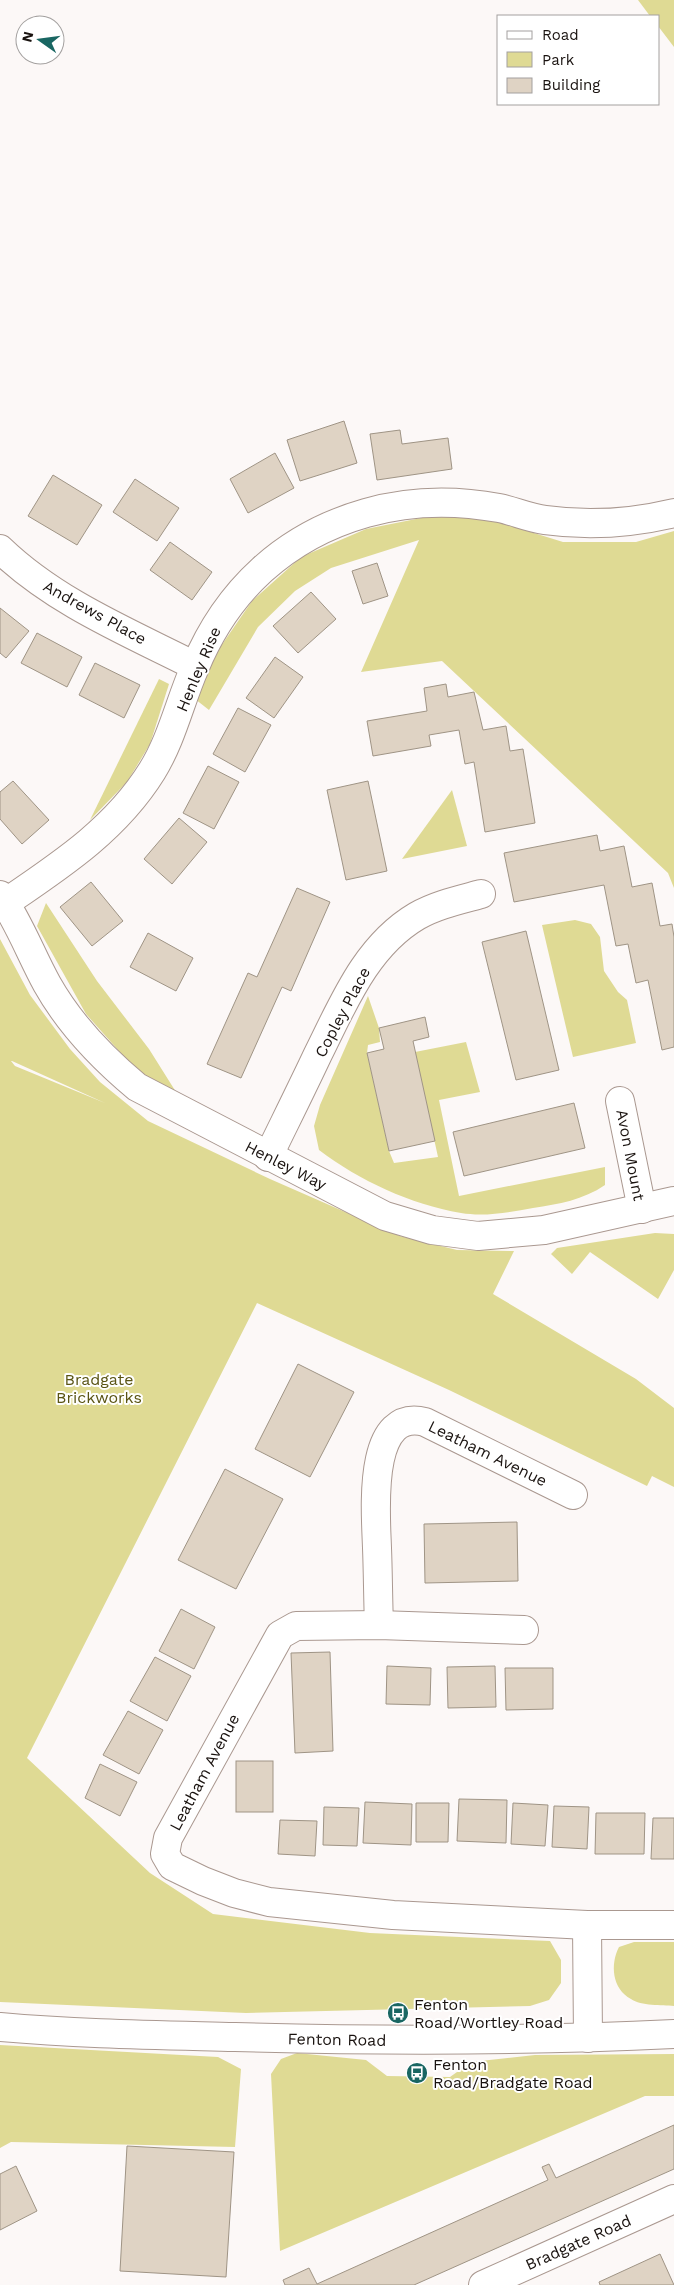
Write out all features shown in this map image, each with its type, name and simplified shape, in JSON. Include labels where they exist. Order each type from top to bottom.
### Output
[{"type":"street","name":"Henley Rise","points":[[3,899],[84,849],[122,813],[153,770],[177,716],[195,666],[218,622],[244,585],[278,556],[320,530],[366,513],[411,504],[455,502],[500,508],[543,520],[591,524],[635,520],[674,513]]},
{"type":"street","name":"Andrews Place","points":[[0,549],[15,563],[72,603],[195,666]]},
{"type":"street","name":"Copley Place","points":[[268,1157],[348,994],[365,966],[383,944],[417,916],[448,903],[481,894]]},
{"type":"street","name":"Henley Way","points":[[3,899],[48,985],[75,1028],[106,1061],[137,1087],[268,1157],[385,1216],[432,1230],[478,1236],[544,1230],[674,1201]]},
{"type":"street","name":"Avon Mount","points":[[620,1101],[642,1209]]},
{"type":"street","name":"Leatham Avenue","points":[[379,1625],[375,1483],[381,1455],[389,1436],[403,1421],[415,1419],[425,1422],[573,1496]]},
{"type":"street","name":"Leatham Avenue","points":[[524,1630],[379,1625],[296,1626],[280,1635],[168,1838],[165,1854],[172,1866],[234,1893],[269,1902],[393,1915],[586,1925],[674,1925]]},
{"type":"street","points":[[586,1925],[588,2038]]},
{"type":"street","name":"Fenton Road","points":[[0,2027],[60,2032],[333,2040],[588,2038],[674,2034]]},
{"type":"street","name":"Bradgate Road","points":[[483,2285],[674,2199]]},
{"type":"green space","points":[[638,0],[674,0],[674,47],[659,27],[659,15],[649,15]]},
{"type":"green space","points":[[431,516],[485,518],[563,542],[636,542],[674,531],[674,888],[668,873],[442,661],[361,672],[419,540],[331,568],[295,591],[258,627],[209,710],[195,699],[212,659],[252,601],[301,557],[366,529]]},
{"type":"green space","points":[[159,679],[169,684],[150,744],[127,782],[90,820]]},
{"type":"green space","points":[[452,790],[467,846],[402,859]]},
{"type":"green space","points":[[46,903],[97,981],[149,1049],[176,1092],[155,1083],[134,1068],[86,1014],[37,926]]},
{"type":"green space","points":[[575,920],[591,924],[600,937],[604,971],[618,992],[627,1000],[636,1043],[573,1057],[542,925]]},
{"type":"green space","name":"Bradgate Brickworks","points":[[0,939],[30,995],[70,1049],[100,1082],[148,1121],[270,1179],[400,1236],[457,1250],[514,1251],[493,1294],[636,1379],[674,1408],[674,1487],[652,1476],[647,1486],[449,1390],[257,1303],[27,1758],[150,1873],[213,1914],[370,1933],[550,1941],[561,1960],[561,1983],[549,2000],[530,2006],[246,2013],[0,2002]],"holes":[[[12,1061],[105,1103],[15,1066]]]},
{"type":"green space","points":[[368,996],[379,1028],[380,1042],[368,1045],[367,1053],[389,1151],[394,1163],[438,1157],[415,1052],[466,1042],[480,1092],[439,1100],[459,1196],[605,1167],[605,1185],[579,1198],[552,1205],[497,1214],[461,1213],[423,1204],[386,1190],[351,1172],[319,1150],[314,1126],[320,1105]]},
{"type":"green space","points":[[655,1233],[674,1234],[674,1270],[658,1299],[590,1252],[572,1274],[551,1254],[557,1248]]},
{"type":"green space","points":[[634,1942],[674,1942],[674,2006],[640,2003],[625,1995],[616,1983],[614,1961],[619,1947]]},
{"type":"green space","points":[[0,2045],[218,2057],[241,2069],[235,2147],[11,2142],[0,2148]]},
{"type":"green space","points":[[297,2053],[366,2060],[387,2076],[450,2077],[471,2062],[535,2055],[674,2054],[674,2096],[645,2096],[280,2251],[271,2074],[281,2059]]},
{"type":"building","points":[[344,421],[357,463],[300,481],[287,440]]},
{"type":"building","points":[[400,430],[402,444],[448,438],[452,469],[377,480],[370,434]]},
{"type":"building","points":[[275,453],[294,488],[248,513],[230,479]]},
{"type":"building","points":[[53,475],[102,505],[77,545],[28,516]]},
{"type":"building","points":[[135,479],[179,508],[157,541],[113,512]]},
{"type":"building","points":[[170,542],[212,572],[192,600],[150,570]]},
{"type":"building","points":[[377,563],[388,596],[363,604],[352,571]]},
{"type":"building","points":[[311,592],[336,619],[298,653],[273,626]]},
{"type":"building","points":[[0,608],[29,631],[6,658],[0,653]]},
{"type":"building","points":[[37,633],[82,657],[67,687],[21,663]]},
{"type":"building","points":[[275,657],[303,677],[274,718],[246,698]]},
{"type":"building","points":[[95,663],[140,685],[124,718],[79,695]]},
{"type":"building","points":[[446,684],[448,697],[474,692],[483,730],[506,726],[510,751],[523,749],[535,823],[485,832],[474,762],[465,764],[459,730],[429,735],[431,746],[373,756],[367,721],[427,711],[424,688]]},
{"type":"building","points":[[238,708],[271,725],[245,772],[213,754]]},
{"type":"building","points":[[208,766],[239,782],[214,829],[183,813]]},
{"type":"building","points":[[13,781],[49,820],[22,844],[0,819],[0,792]]},
{"type":"building","points":[[368,781],[387,871],[346,880],[327,790]]},
{"type":"building","points":[[179,818],[207,842],[172,884],[144,859]]},
{"type":"building","points":[[597,835],[600,851],[624,846],[632,887],[652,883],[660,926],[672,924],[674,937],[674,1047],[662,1050],[648,980],[636,983],[628,944],[616,946],[604,885],[514,902],[504,853]]},
{"type":"building","points":[[91,882],[123,921],[92,946],[60,907]]},
{"type":"building","points":[[297,888],[330,902],[291,991],[282,987],[241,1078],[207,1064],[248,973],[257,977]]},
{"type":"building","points":[[526,931],[559,1070],[516,1080],[482,942]]},
{"type":"building","points":[[148,933],[193,958],[176,991],[130,967]]},
{"type":"building","points":[[425,1017],[429,1037],[413,1041],[435,1141],[389,1151],[367,1053],[384,1049],[379,1028]]},
{"type":"building","points":[[574,1103],[585,1148],[464,1176],[453,1132]]},
{"type":"building","points":[[298,1364],[354,1392],[310,1477],[255,1449]]},
{"type":"building","points":[[225,1469],[283,1499],[236,1589],[178,1560]]},
{"type":"building","points":[[517,1522],[518,1581],[425,1583],[424,1524]]},
{"type":"building","points":[[181,1609],[215,1627],[194,1669],[159,1651]]},
{"type":"building","points":[[330,1652],[333,1751],[295,1753],[291,1653]]},
{"type":"building","points":[[155,1657],[191,1676],[167,1721],[130,1701]]},
{"type":"building","points":[[387,1666],[431,1668],[430,1705],[386,1704]]},
{"type":"building","points":[[495,1666],[496,1707],[448,1708],[447,1667]]},
{"type":"building","points":[[505,1668],[553,1668],[553,1709],[506,1710]]},
{"type":"building","points":[[128,1711],[163,1730],[139,1774],[103,1755]]},
{"type":"building","points":[[236,1761],[273,1761],[273,1812],[236,1812]]},
{"type":"building","points":[[100,1764],[137,1782],[120,1816],[85,1798]]},
{"type":"building","points":[[459,1799],[507,1800],[506,1843],[457,1841]]},
{"type":"building","points":[[365,1802],[412,1804],[411,1845],[363,1843]]},
{"type":"building","points":[[416,1803],[449,1803],[448,1842],[416,1842]]},
{"type":"building","points":[[513,1803],[548,1805],[545,1846],[511,1844]]},
{"type":"building","points":[[554,1806],[589,1807],[587,1849],[552,1847]]},
{"type":"building","points":[[324,1807],[359,1808],[357,1846],[323,1845]]},
{"type":"building","points":[[596,1813],[645,1813],[644,1854],[595,1854]]},
{"type":"building","points":[[653,1818],[674,1818],[674,1859],[651,1859]]},
{"type":"building","points":[[280,1820],[317,1821],[315,1856],[278,1854]]},
{"type":"building","points":[[674,2125],[674,2169],[414,2285],[285,2285],[283,2280],[309,2268],[317,2284],[548,2180],[542,2167],[549,2164],[556,2178]]},
{"type":"building","points":[[127,2146],[234,2152],[226,2277],[120,2271]]},
{"type":"building","points":[[16,2166],[37,2211],[0,2230],[0,2174]]},
{"type":"building","points":[[660,2254],[674,2285],[600,2285],[599,2282]]},
{"type":"place","name":"Fenton Road/Wortley Road","points":[[398,2013]]},
{"type":"place","name":"Fenton Road/Bradgate Road","points":[[417,2073]]}]
